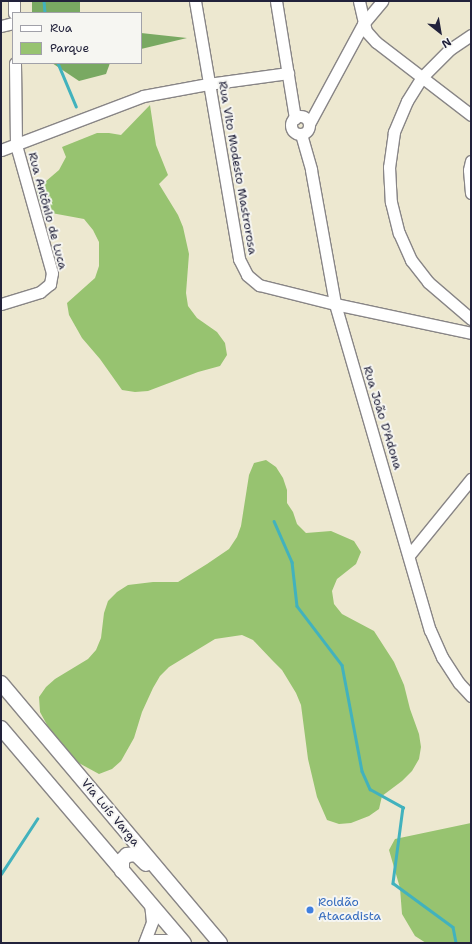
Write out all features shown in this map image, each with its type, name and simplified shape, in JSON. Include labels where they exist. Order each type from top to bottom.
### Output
[{"type":"main road","name":"Via Luís Varga","points":[[1,683],[220,943]]},
{"type":"main road","points":[[1,728],[184,943]]},
{"type":"main road","points":[[122,870],[121,864],[124,857],[127,855],[136,854],[171,893],[181,898]]},
{"type":"street","points":[[14,1],[14,12]]},
{"type":"street","name":"Rua Vito Modesto Mastrorosa","points":[[195,1],[239,259],[247,275],[259,285],[335,304],[471,333]]},
{"type":"street","points":[[276,1],[295,118]]},
{"type":"street","points":[[359,1],[363,24],[366,31],[376,42],[471,115]]},
{"type":"street","points":[[309,124],[304,117],[295,118],[291,122],[292,129],[295,133],[301,134],[306,132],[363,24],[382,1]]},
{"type":"street","points":[[1,26],[12,23]]},
{"type":"street","points":[[471,35],[450,49],[422,78],[406,101],[394,132],[389,167],[391,202],[399,233],[411,260],[428,282],[471,319]]},
{"type":"street","name":"Rua Antônio de Luca","points":[[1,304],[40,292],[50,284],[52,273],[16,145],[15,64]]},
{"type":"street","points":[[1,150],[143,96],[208,84],[288,73]]},
{"type":"street","name":"Rua João D'Adona","points":[[301,134],[311,170],[335,304],[410,554],[430,630],[442,657],[459,683],[471,696]]},
{"type":"street","points":[[471,161],[469,170],[471,193]]},
{"type":"street","points":[[410,554],[470,482]]},
{"type":"street","points":[[144,943],[152,922],[150,903]]},
{"type":"street","points":[[151,943],[155,940],[166,940],[176,943]]},
{"type":"green space","points":[[32,1],[80,1],[80,12],[32,12]]},
{"type":"green space","points":[[142,33],[187,38],[142,49]]},
{"type":"green space","points":[[54,64],[110,64],[106,74],[79,81]]},
{"type":"green space","points":[[150,105],[156,145],[168,175],[159,184],[178,215],[183,227],[189,254],[186,293],[188,306],[197,318],[217,332],[225,343],[227,355],[220,366],[198,372],[148,391],[135,392],[122,390],[100,359],[82,338],[69,315],[67,303],[95,278],[99,266],[99,242],[93,230],[84,219],[46,212],[39,200],[36,187],[45,182],[59,170],[66,157],[62,147],[97,133],[121,135]]},
{"type":"green space","points":[[266,460],[276,467],[283,478],[287,490],[287,503],[293,512],[297,524],[306,533],[331,531],[354,541],[361,552],[356,564],[337,579],[332,591],[334,604],[342,614],[374,631],[394,662],[404,685],[410,709],[419,734],[421,747],[419,759],[412,771],[402,781],[382,796],[379,809],[369,816],[351,823],[339,824],[327,820],[317,797],[308,759],[301,705],[296,693],[282,670],[253,640],[242,635],[215,639],[169,667],[160,676],[153,688],[142,712],[134,738],[121,761],[112,769],[99,774],[77,762],[52,734],[40,712],[39,697],[46,687],[55,679],[88,659],[96,650],[101,638],[104,613],[108,601],[117,592],[128,585],[153,582],[178,582],[229,549],[237,537],[241,526],[249,475],[254,463]]},
{"type":"green space","points":[[471,823],[471,943],[426,943],[415,936],[402,914],[400,888],[389,850],[395,839]]},
{"type":"waterway","points":[[44,1],[45,12]]},
{"type":"waterway","points":[[58,64],[76,106]]},
{"type":"waterway","points":[[274,521],[292,562],[297,606],[342,665],[362,771],[370,789],[403,807],[393,883],[453,927],[456,943]]},
{"type":"waterway","points":[[1,874],[37,819]]},
{"type":"place","name":"Roldão Atacadista","points":[[310,910]]}]
